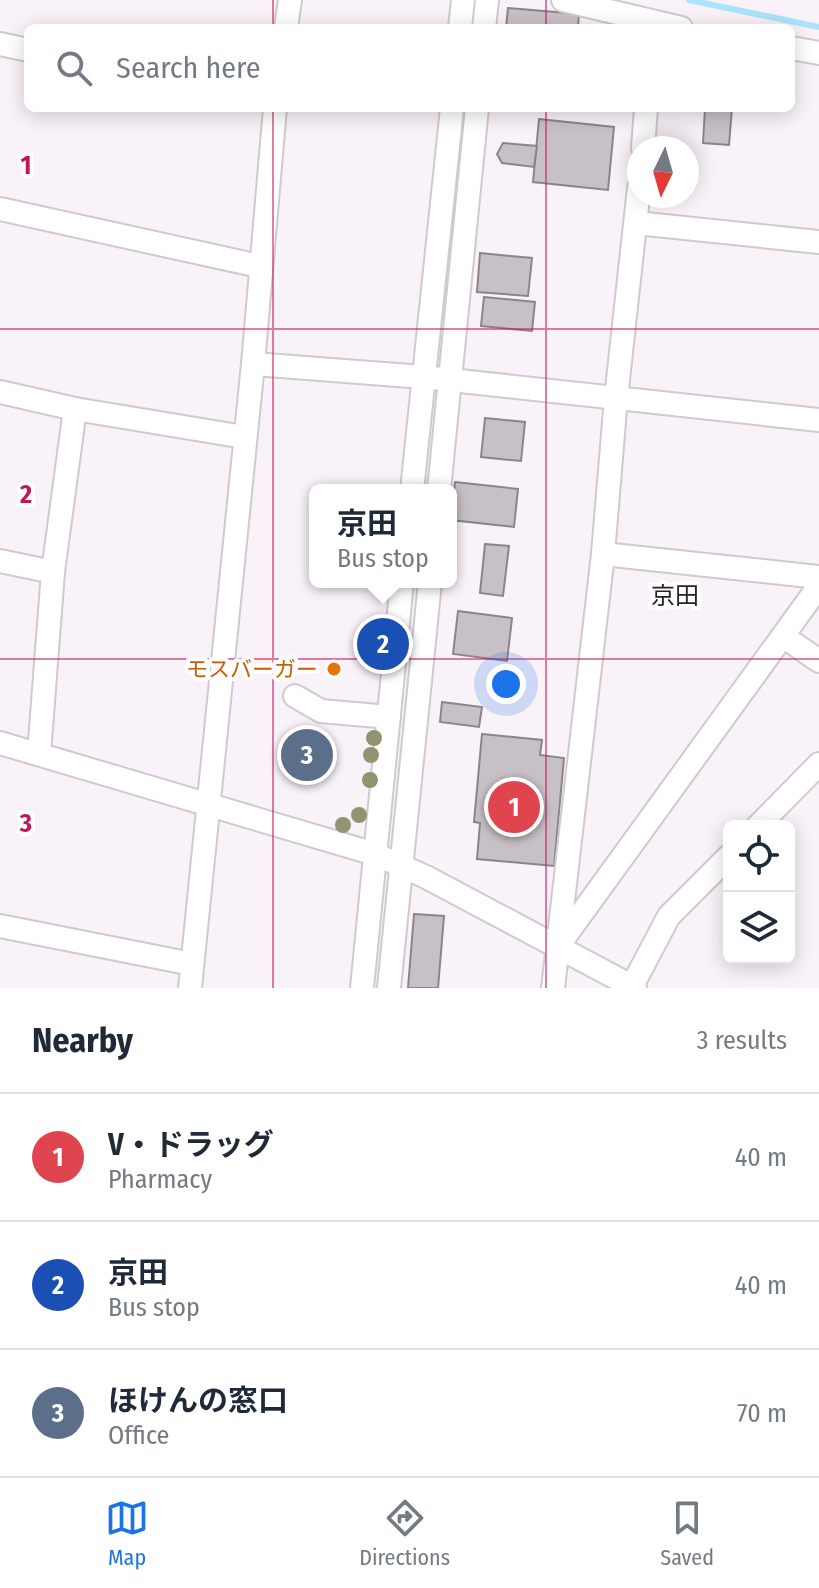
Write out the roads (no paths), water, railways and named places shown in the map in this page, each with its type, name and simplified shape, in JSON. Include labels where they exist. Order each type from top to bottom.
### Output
[{"type":"street","points":[[287,24],[290,0]]},
{"type":"street","points":[[460,24],[463,0]]},
{"type":"street","points":[[484,24],[487,0]]},
{"type":"street","points":[[563,0],[647,24]]},
{"type":"street","points":[[0,44],[24,49]]},
{"type":"street","points":[[795,49],[819,53]]},
{"type":"street","points":[[190,988],[208,806],[230,690],[244,437],[275,112]]},
{"type":"street","points":[[413,484],[452,112]]},
{"type":"street","points":[[440,484],[477,112]]},
{"type":"street","points":[[644,136],[646,112]]},
{"type":"street","points":[[553,988],[603,554],[616,398],[637,208]]},
{"type":"street","points":[[0,209],[259,266]]},
{"type":"street","points":[[636,223],[819,242]]},
{"type":"street","points":[[253,364],[450,379],[819,420]]},
{"type":"street","points":[[0,392],[75,409],[244,437]]},
{"type":"street","points":[[39,754],[53,572],[75,409]]},
{"type":"street","points":[[603,554],[819,577]]},
{"type":"street","points":[[0,561],[53,572]]},
{"type":"street","points":[[557,947],[819,586]]},
{"type":"street","points":[[362,988],[401,588]]},
{"type":"street","points":[[389,988],[429,588]]},
{"type":"street","points":[[783,636],[819,661]]},
{"type":"street","points":[[295,696],[321,711],[389,717]]},
{"type":"street","points":[[0,743],[375,854],[402,865],[634,987],[669,916],[723,862]]},
{"type":"street","points":[[764,820],[819,764]]},
{"type":"street","points":[[0,926],[192,964]]},
{"type":"waterway","points":[[689,0],[819,27]]},
{"type":"place","name":"京田","points":[[383,644]]},
{"type":"place","name":"モスバーガー","points":[[334,669]]},
{"type":"place","name":"ほけんの窓口","points":[[307,755]]},
{"type":"place","name":"V・ドラッグ","points":[[514,807]]},
{"type":"district","name":"京田","points":[[675,596]]}]
